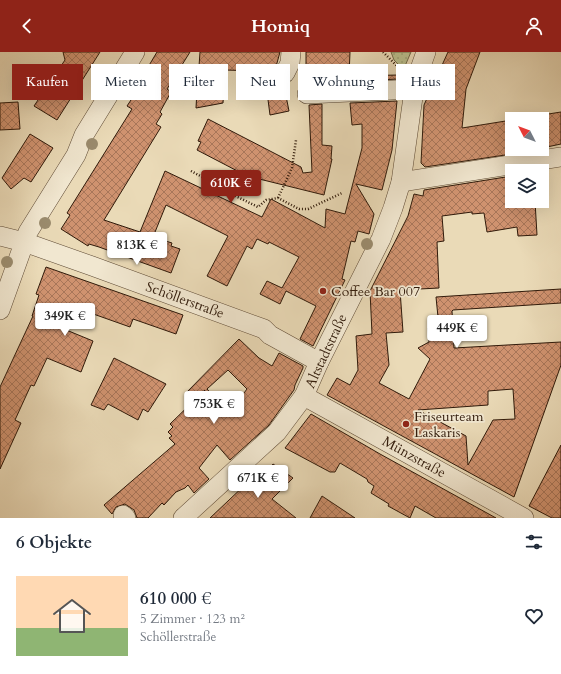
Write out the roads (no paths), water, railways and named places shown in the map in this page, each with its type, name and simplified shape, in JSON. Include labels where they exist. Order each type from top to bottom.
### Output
[{"type":"street","points":[[0,310],[28,232],[76,155],[84,135],[135,52]]},
{"type":"street","points":[[291,52],[290,63],[297,65]]},
{"type":"street","name":"Altstadtstraße","points":[[422,64],[426,52]]},
{"type":"street","name":"Altstadtstraße","points":[[183,518],[277,432],[304,396],[319,362],[381,240],[393,208],[401,182],[412,100]]},
{"type":"street","points":[[401,182],[561,157]]},
{"type":"street","name":"Schöllerstraße","points":[[0,236],[24,242],[264,329],[270,335],[319,362]]},
{"type":"street","name":"Münzstraße","points":[[304,396],[524,518]]},
{"type":"place","name":"Coffee Bar 007","points":[[323,291]]},
{"type":"place","name":"Friseurteam Laskaris","points":[[406,424]]}]
